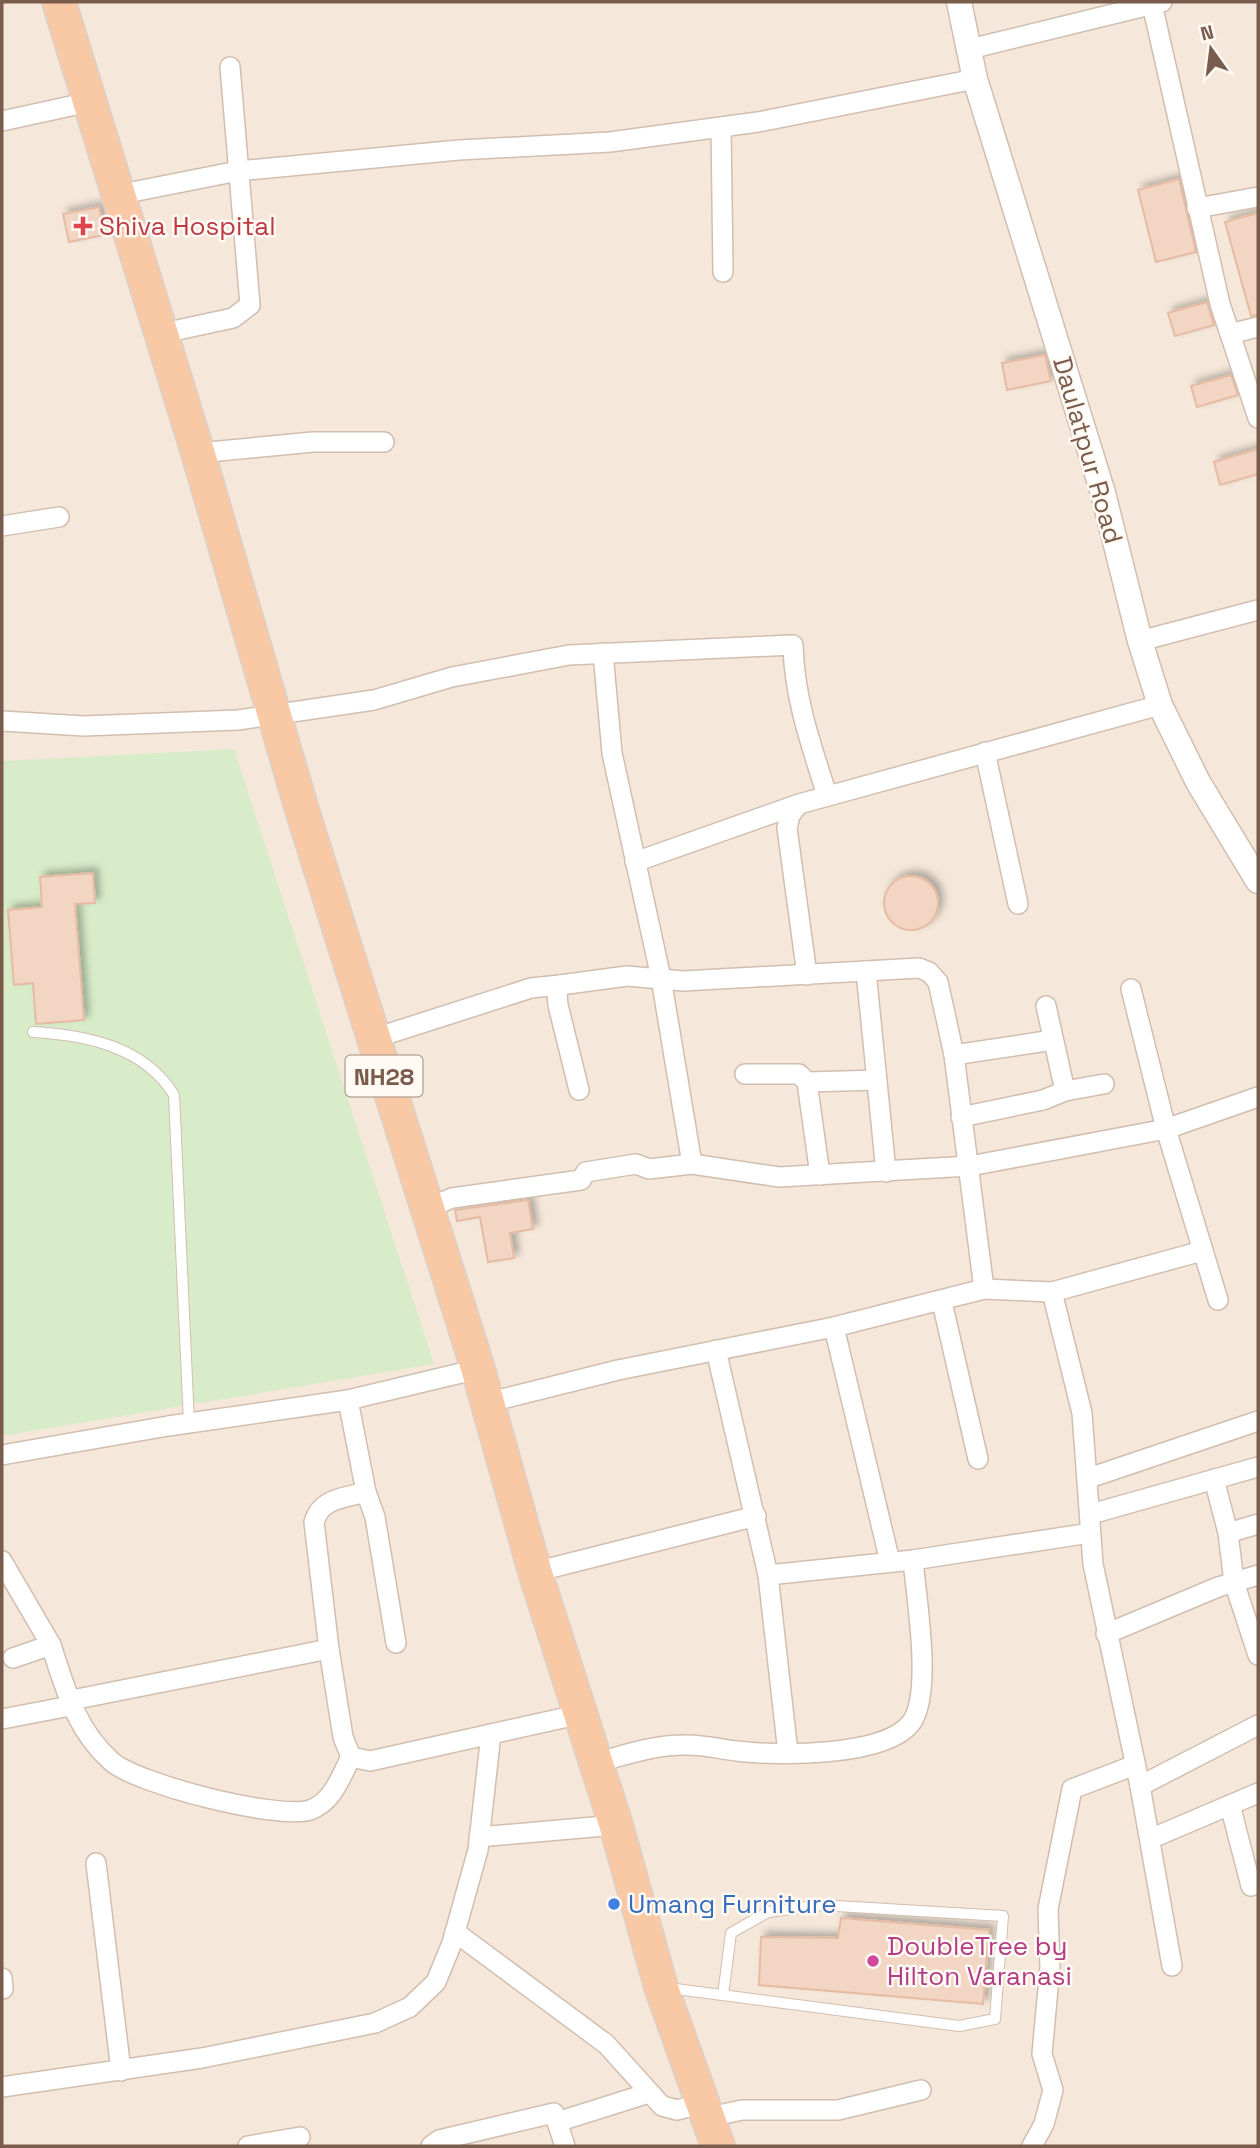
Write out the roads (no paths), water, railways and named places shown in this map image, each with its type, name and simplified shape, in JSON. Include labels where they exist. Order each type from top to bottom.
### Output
[{"type":"highway","name":"NH28","points":[[59,2],[159,334],[198,453],[273,713],[372,1039],[478,1369],[536,1572],[616,1825],[661,1987],[710,2122]]},
{"type":"street","name":"Daulatpur Road","points":[[959,2],[975,79],[1103,493],[1140,642],[1160,705],[1198,782],[1255,871]]},
{"type":"street","points":[[970,49],[1104,9],[1157,3],[1197,208],[1230,334],[1258,418]]},
{"type":"street","points":[[159,334],[233,318],[250,305],[230,67]]},
{"type":"street","points":[[117,195],[238,171],[459,149],[610,142],[881,100],[975,79]]},
{"type":"street","points":[[2,121],[89,102]]},
{"type":"street","points":[[720,127],[723,272]]},
{"type":"street","points":[[1197,208],[1258,197]]},
{"type":"street","points":[[1230,334],[1258,327]]},
{"type":"street","points":[[198,453],[313,442],[384,442]]},
{"type":"street","points":[[2,526],[59,517]]},
{"type":"street","points":[[1140,642],[1258,610]]},
{"type":"street","points":[[2,721],[84,726],[238,720],[273,713],[342,706],[452,677],[569,655],[793,645],[794,676],[801,708],[827,795]]},
{"type":"street","points":[[603,653],[612,753],[661,978],[692,1164]]},
{"type":"street","points":[[635,862],[827,795],[1160,705]]},
{"type":"street","points":[[985,752],[1018,904]]},
{"type":"street","points":[[799,804],[790,816],[788,828],[807,975]]},
{"type":"street","points":[[372,1039],[531,988],[626,976],[683,981],[919,968],[929,972],[938,982],[954,1055],[984,1289]]},
{"type":"street","points":[[866,971],[886,1172]]},
{"type":"street","points":[[561,985],[557,994],[558,1005],[579,1090]]},
{"type":"street","points":[[1132,989],[1166,1129],[1218,1300]]},
{"type":"street","points":[[1046,1006],[1065,1091]]},
{"type":"street","points":[[954,1055],[1053,1040]]},
{"type":"street","points":[[745,1074],[799,1074],[807,1082],[820,1175]]},
{"type":"street","points":[[807,1082],[877,1080]]},
{"type":"street","points":[[961,1117],[1104,1084]]},
{"type":"street","points":[[426,1209],[452,1198],[581,1180],[586,1172],[636,1164],[649,1169],[692,1164],[779,1177],[970,1166],[1166,1129],[1258,1097]]},
{"type":"street","points":[[486,1402],[716,1350],[834,1327],[942,1302],[984,1289],[1052,1292],[1202,1251]]},
{"type":"street","points":[[1052,1292],[1082,1413],[1091,1524],[1106,1634],[1140,1786],[1172,1966]]},
{"type":"street","points":[[942,1302],[978,1459]]},
{"type":"street","points":[[834,1327],[890,1562]]},
{"type":"street","points":[[716,1350],[768,1575],[788,1754]]},
{"type":"street","points":[[2,1455],[189,1423],[348,1400],[478,1369]]},
{"type":"street","points":[[348,1400],[366,1492],[375,1517],[396,1643]]},
{"type":"street","points":[[1089,1478],[1258,1421]]},
{"type":"street","points":[[768,1575],[913,1560],[1091,1524],[1214,1479],[1258,1467]]},
{"type":"street","points":[[1214,1479],[1228,1533],[1234,1582],[1258,1656]]},
{"type":"street","points":[[2,1561],[51,1645],[70,1706],[88,1737],[113,1764],[215,1801],[292,1812],[312,1809],[331,1796],[351,1756],[343,1737],[329,1649],[314,1522],[318,1510],[326,1502],[366,1492]]},
{"type":"street","points":[[536,1572],[756,1516]]},
{"type":"street","points":[[1228,1533],[1258,1524]]},
{"type":"street","points":[[595,1763],[660,1746],[687,1744],[739,1752],[788,1754],[879,1743],[911,1723],[919,1703],[922,1661],[913,1560]]},
{"type":"street","points":[[1106,1634],[1234,1582],[1258,1575]]},
{"type":"street","points":[[13,1658],[51,1645]]},
{"type":"street","points":[[2,1719],[70,1706],[77,1699],[329,1649]]},
{"type":"street","points":[[351,1756],[370,1761],[581,1714]]},
{"type":"street","points":[[1140,1786],[1258,1725]]},
{"type":"street","points":[[2,2087],[121,2071],[375,2022],[410,2007],[436,1982],[455,1932],[479,1837],[491,1734]]},
{"type":"street","points":[[1032,2146],[1044,2124],[1053,2090],[1042,2054],[1050,1967],[1048,1909],[1072,1789],[1135,1765]]},
{"type":"street","points":[[1150,1839],[1258,1793]]},
{"type":"street","points":[[1230,1805],[1251,1886]]},
{"type":"street","points":[[479,1837],[616,1825]]},
{"type":"street","points":[[96,1863],[121,2071]]},
{"type":"street","points":[[455,1932],[606,2044],[630,2067],[662,2106],[710,2122],[742,2110],[838,2110],[921,2090]]},
{"type":"street","points":[[557,2122],[649,2093]]},
{"type":"street","points":[[431,2146],[439,2140],[554,2113],[565,2146]]},
{"type":"street","points":[[248,2146],[300,2137]]},
{"type":"lane","points":[[33,1031],[80,1035],[104,1042],[151,1068],[164,1079],[174,1095],[189,1423]]},
{"type":"lane","points":[[661,1987],[959,2026],[995,2019],[1003,1916],[820,1905],[768,1912],[732,1933],[723,1995]]},
{"type":"place","name":"Shiva Hospital","points":[[83,226]]},
{"type":"place","name":"Umang Furniture","points":[[614,1904]]},
{"type":"place","name":"DoubleTree by Hilton Varanasi","points":[[873,1961]]}]
